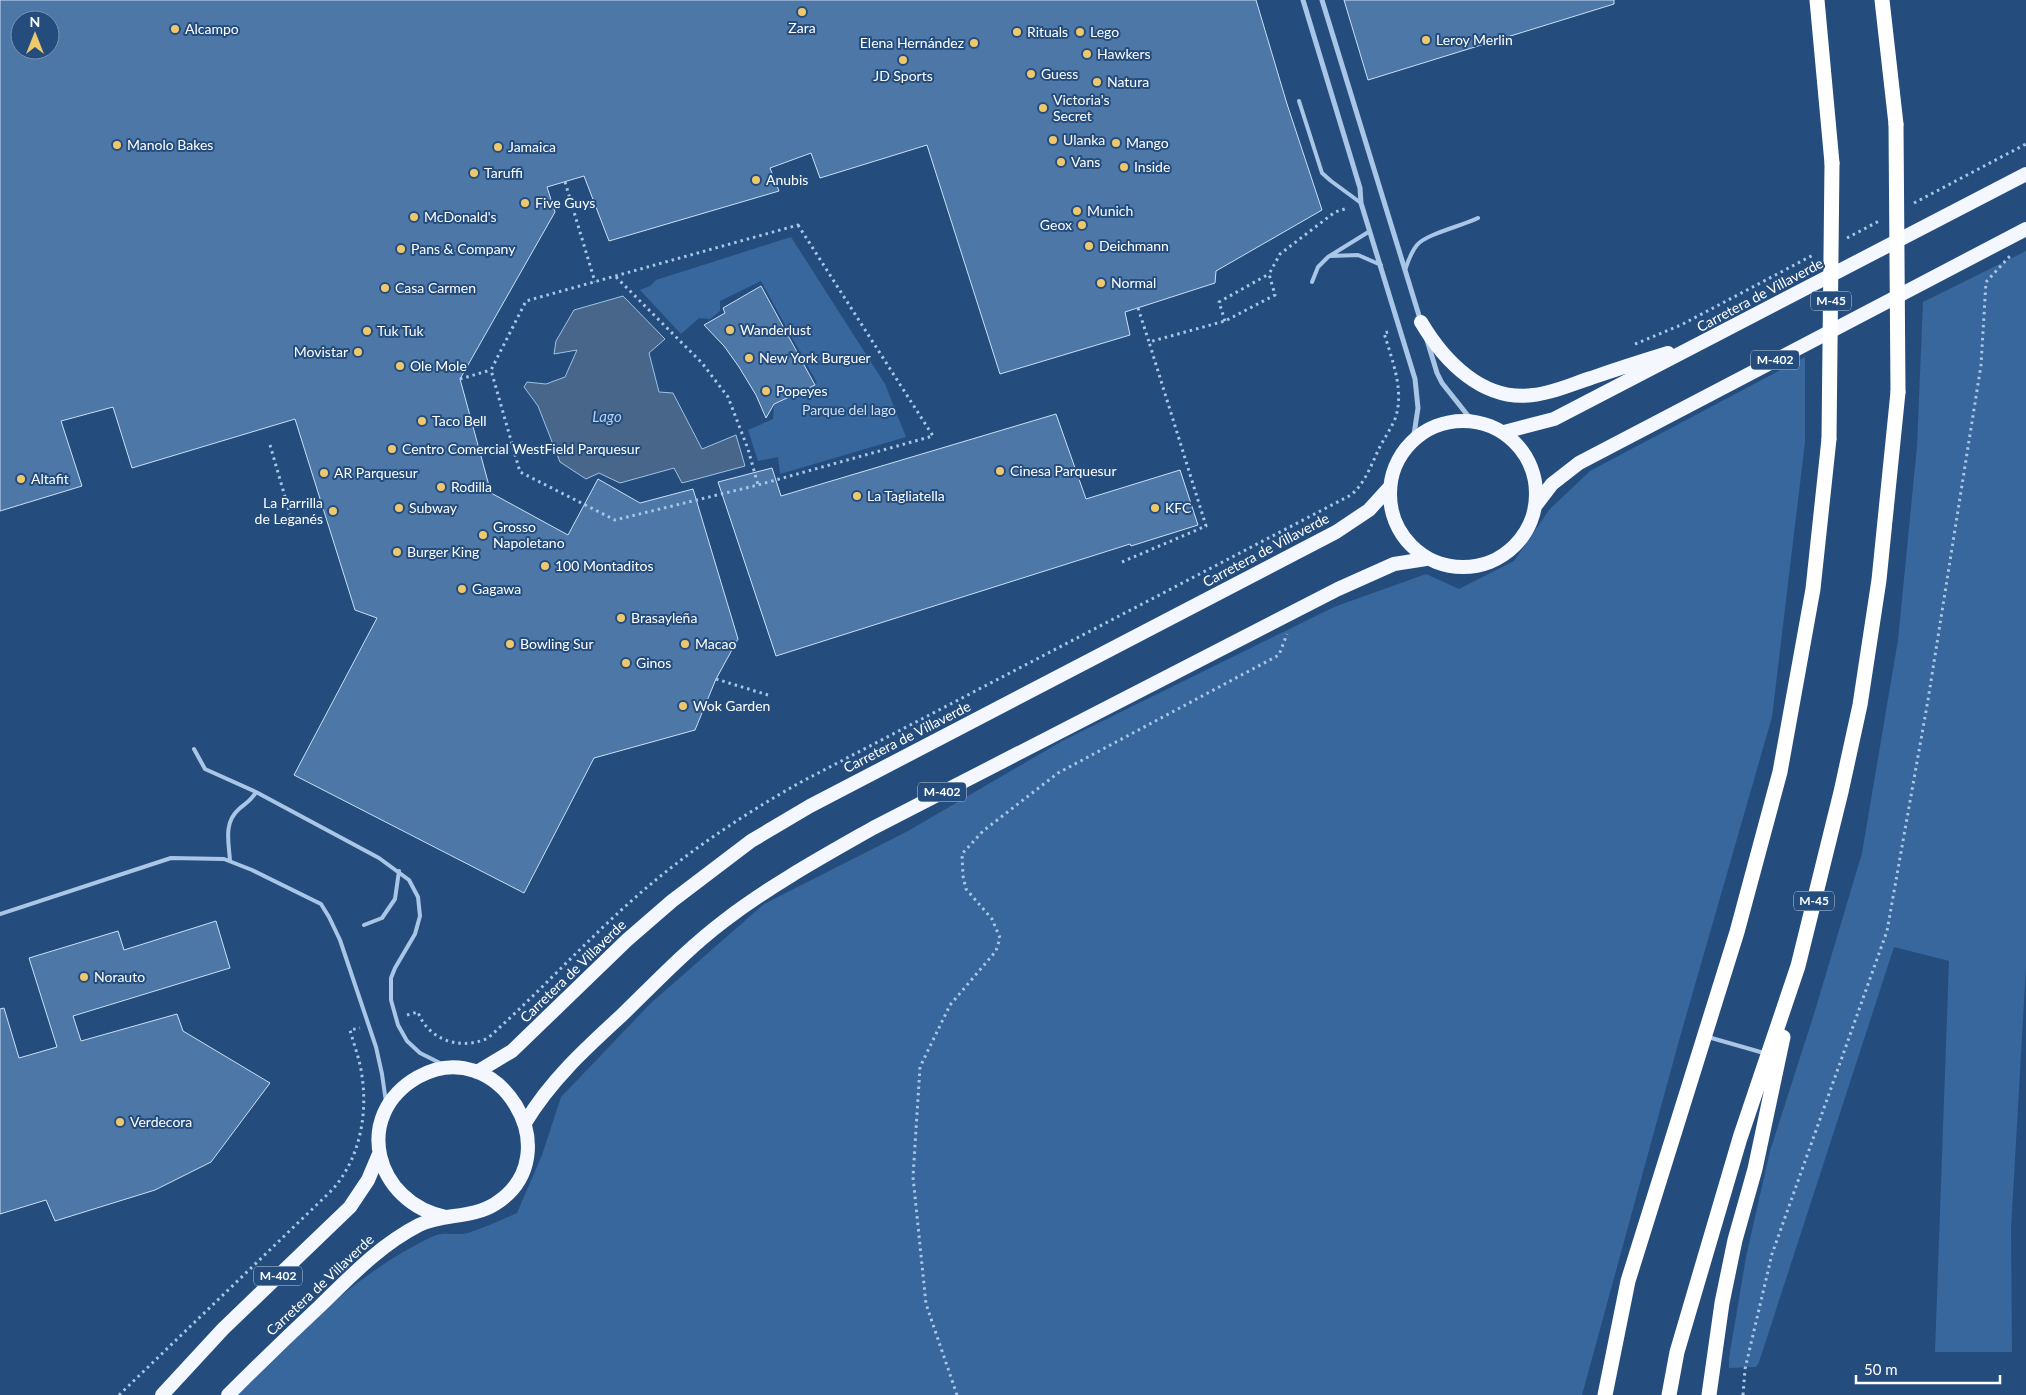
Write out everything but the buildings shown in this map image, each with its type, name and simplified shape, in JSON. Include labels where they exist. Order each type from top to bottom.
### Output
[{"type":"highway","name":"M-45","points":[[1605,1395],[1628,1281],[1737,932],[1780,772],[1813,589],[1829,439],[1832,163],[1817,0]]},
{"type":"highway","name":"M-45","points":[[1669,1395],[1677,1352],[1740,1138],[1798,966],[1841,792],[1860,705],[1879,580],[1898,392],[1896,124],[1882,0]]},
{"type":"highway","name":"Carretera de Villaverde","points":[[1504,432],[1554,419],[2026,174]]},
{"type":"highway","name":"M-402","points":[[525,1123],[541,1098],[574,1060],[705,936],[768,890],[873,828],[1375,571],[1394,564],[1426,559],[1458,568],[1484,566],[1495,561],[1506,554],[1523,537],[1536,505],[1560,477],[1579,463],[2026,229]]},
{"type":"highway","points":[[1421,322],[1436,347],[1460,372],[1493,390],[1515,396],[1533,395],[1555,390],[1702,343]]},
{"type":"highway","points":[[1426,559],[1409,543],[1397,525],[1391,506],[1389,488],[1399,459],[1412,441],[1430,429],[1455,421],[1473,422],[1504,432],[1517,444],[1529,462],[1535,480],[1536,505]]},
{"type":"highway","name":"Carretera de Villaverde","points":[[477,1072],[512,1051],[652,917],[751,841],[810,806],[1323,539],[1358,518],[1379,500],[1389,488]]},
{"type":"highway","points":[[1709,1395],[1716,1335],[1728,1274],[1755,1169],[1798,966]]},
{"type":"highway","points":[[448,1067],[477,1072],[507,1092],[521,1112],[525,1123],[528,1145],[526,1158],[519,1178],[510,1191],[488,1208],[466,1215],[446,1217],[418,1208],[402,1196],[386,1173],[379,1154],[378,1137],[386,1110],[401,1091],[417,1078],[448,1067]]},
{"type":"highway","name":"M-402","points":[[163,1393],[223,1330],[350,1207],[368,1180],[379,1154]]},
{"type":"highway","name":"Carretera de Villaverde","points":[[228,1395],[372,1256],[420,1224],[446,1217]]},
{"type":"street","points":[[1303,0],[1360,188],[1361,203],[1415,378],[1418,408],[1412,441]]},
{"type":"street","points":[[1322,0],[1437,373],[1455,401],[1473,422]]},
{"type":"lane","points":[[1298,101],[1322,173],[1361,203]]},
{"type":"lane","points":[[1405,270],[1413,251],[1421,240],[1478,218]]},
{"type":"lane","points":[[1312,282],[1318,267],[1328,257],[1370,231]]},
{"type":"lane","points":[[1328,257],[1347,254],[1358,255],[1381,266]]},
{"type":"lane","points":[[194,749],[205,769],[256,792],[379,858],[409,880],[418,897],[420,916],[415,934],[391,978],[392,1007],[398,1025],[412,1047],[428,1058],[448,1067]]},
{"type":"lane","points":[[230,862],[228,827],[237,811],[251,801],[256,792]]},
{"type":"lane","points":[[0,914],[171,858],[224,859],[252,870],[321,904],[340,940],[363,1006],[380,1061],[386,1110]]},
{"type":"lane","points":[[364,925],[382,918],[395,899],[399,871]]},
{"type":"lane","points":[[1705,1036],[1768,1054]]},
{"type":"path","points":[[1911,204],[2026,144]]},
{"type":"path","points":[[565,182],[595,282]]},
{"type":"path","points":[[1225,321],[1219,302],[1269,274],[1280,254],[1335,212],[1361,203]]},
{"type":"path","points":[[1841,241],[1884,218]]},
{"type":"path","points":[[798,225],[933,436],[758,485],[615,520],[520,472],[491,370],[526,301],[616,277],[798,225]]},
{"type":"path","points":[[1744,1395],[1745,1369],[1772,1254],[1888,931],[1928,700],[1980,364],[1986,282],[2015,252],[2026,229]]},
{"type":"path","points":[[1629,346],[1681,325],[1823,250]]},
{"type":"path","points":[[1149,342],[1225,321],[1275,295],[1269,274]]},
{"type":"path","points":[[616,277],[702,363],[728,397],[748,449],[758,485]]},
{"type":"path","points":[[1122,562],[1206,526],[1138,308]]},
{"type":"path","points":[[418,1012],[424,1025],[442,1039],[469,1044],[488,1038],[644,889],[752,810],[801,782],[1351,495],[1360,487],[1364,480],[1392,426],[1397,410],[1396,374],[1384,333]]},
{"type":"path","points":[[460,379],[491,370]]},
{"type":"path","points":[[270,445],[290,514]]},
{"type":"path","points":[[957,1395],[926,1304],[913,1177],[920,1068],[950,1005],[996,951],[1000,938],[992,919],[966,889],[963,876],[962,854],[983,831],[1058,773],[1279,655],[1294,612]]},
{"type":"path","points":[[716,679],[768,695]]},
{"type":"path","points":[[119,1395],[330,1192],[344,1176],[358,1143],[364,1100],[361,1066],[350,1030]]},
{"type":"green space","name":"Parque del lago","points":[[791,237],[885,384],[906,437],[780,474],[778,457],[758,461],[748,430],[773,419],[774,404],[817,383],[761,281],[720,301],[720,311],[710,319],[699,318],[681,334],[640,290],[650,286],[656,280]]},
{"type":"green space","points":[[2026,251],[2026,967],[2011,1229],[2012,1352],[1935,1352],[1949,961],[1894,947],[1759,1362],[1756,1367],[1729,1368],[1729,1358],[1746,1257],[1770,1151],[1814,1014],[1862,853],[1898,640],[1917,446],[1923,302]]},
{"type":"green space","points":[[1805,357],[1805,442],[1772,717],[1680,1037],[1582,1395],[236,1395],[303,1328],[354,1285],[381,1266],[434,1236],[468,1233],[517,1213],[542,1155],[561,1097],[651,1003],[764,904],[908,831],[1064,740],[1334,607],[1426,574],[1459,589],[1514,561],[1549,510],[1590,471]]},
{"type":"water","name":"Lago","points":[[623,296],[665,339],[649,353],[659,392],[673,393],[702,449],[736,435],[745,466],[682,483],[674,468],[620,483],[599,473],[586,479],[560,462],[538,406],[524,387],[527,382],[546,384],[565,377],[577,350],[554,354],[556,341],[574,310]]},
{"type":"place","name":"Zara","points":[[802,12]]},
{"type":"place","name":"Alcampo","points":[[175,29]]},
{"type":"place","name":"Rituals","points":[[1017,32]]},
{"type":"place","name":"Lego","points":[[1080,32]]},
{"type":"place","name":"Leroy Merlin","points":[[1426,40]]},
{"type":"place","name":"Elena Hernández","points":[[974,43]]},
{"type":"place","name":"Hawkers","points":[[1087,54]]},
{"type":"place","name":"JD Sports","points":[[903,60]]},
{"type":"place","name":"Guess","points":[[1031,74]]},
{"type":"place","name":"Natura","points":[[1097,82]]},
{"type":"place","name":"Victoria's Secret","points":[[1043,108]]},
{"type":"place","name":"Ulanka","points":[[1053,140]]},
{"type":"place","name":"Mango","points":[[1116,143]]},
{"type":"place","name":"Manolo Bakes","points":[[117,145]]},
{"type":"place","name":"Jamaica","points":[[498,147]]},
{"type":"place","name":"Vans","points":[[1061,162]]},
{"type":"place","name":"Inside","points":[[1124,167]]},
{"type":"place","name":"Taruffi","points":[[474,173]]},
{"type":"place","name":"Anubis","points":[[756,180]]},
{"type":"place","name":"Five Guys","points":[[525,203]]},
{"type":"place","name":"Munich","points":[[1077,211]]},
{"type":"place","name":"McDonald's","points":[[414,217]]},
{"type":"place","name":"Geox","points":[[1082,225]]},
{"type":"place","name":"Deichmann","points":[[1089,246]]},
{"type":"place","name":"Pans & Company","points":[[401,249]]},
{"type":"place","name":"Normal","points":[[1101,283]]},
{"type":"place","name":"Casa Carmen","points":[[385,288]]},
{"type":"place","name":"Wanderlust","points":[[730,330]]},
{"type":"place","name":"Tuk Tuk","points":[[367,331]]},
{"type":"place","name":"Movistar","points":[[358,352]]},
{"type":"place","name":"New York Burguer","points":[[749,358]]},
{"type":"place","name":"Ole Mole","points":[[400,366]]},
{"type":"place","name":"Popeyes","points":[[766,391]]},
{"type":"place","name":"Taco Bell","points":[[422,421]]},
{"type":"place","name":"Centro Comercial WestField Parquesur","points":[[392,449]]},
{"type":"place","name":"Cinesa Parquesur","points":[[1000,471]]},
{"type":"place","name":"AR Parquesur","points":[[324,473]]},
{"type":"place","name":"Altafit","points":[[21,479]]},
{"type":"place","name":"Rodilla","points":[[441,487]]},
{"type":"place","name":"La Tagliatella","points":[[857,496]]},
{"type":"place","name":"Subway","points":[[399,508]]},
{"type":"place","name":"KFC","points":[[1155,508]]},
{"type":"place","name":"La Parrilla de Leganés","points":[[333,511]]},
{"type":"place","name":"Grosso Napoletano","points":[[483,535]]},
{"type":"place","name":"Burger King","points":[[397,552]]},
{"type":"place","name":"100 Montaditos","points":[[545,566]]},
{"type":"place","name":"Gagawa","points":[[462,589]]},
{"type":"place","name":"Brasayleña","points":[[621,618]]},
{"type":"place","name":"Bowling Sur","points":[[510,644]]},
{"type":"place","name":"Macao","points":[[685,644]]},
{"type":"place","name":"Ginos","points":[[626,663]]},
{"type":"place","name":"Wok Garden","points":[[683,706]]},
{"type":"place","name":"Norauto","points":[[84,977]]},
{"type":"place","name":"Verdecora","points":[[120,1122]]}]
